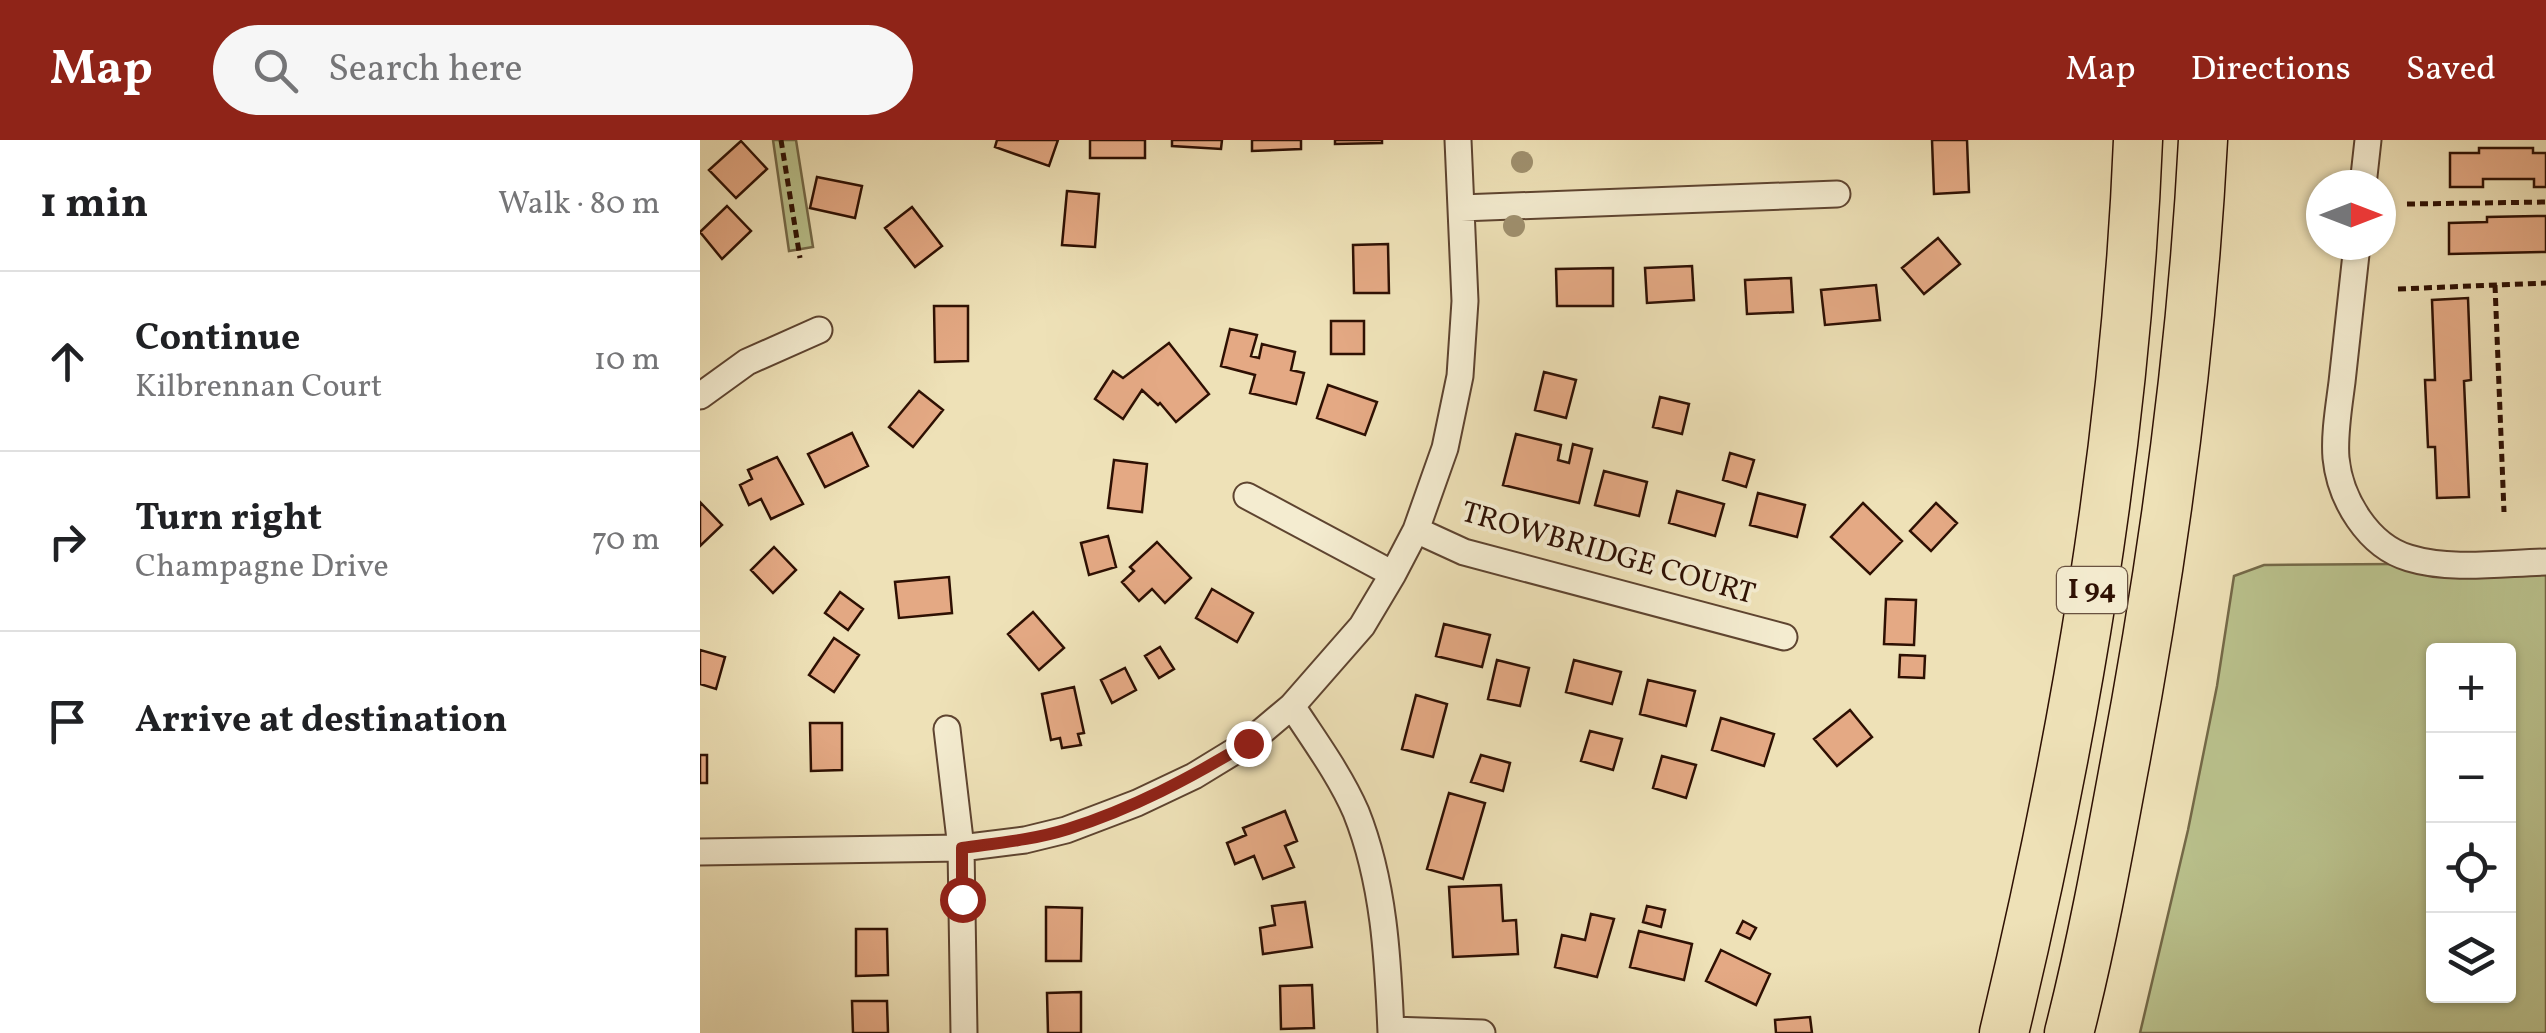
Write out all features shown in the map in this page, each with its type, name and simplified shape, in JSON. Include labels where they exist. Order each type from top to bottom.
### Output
[{"type":"highway","name":"I 94","points":[[2004,1033],[2026,943],[2084,646],[2110,464],[2135,213],[2138,140]]},
{"type":"highway","name":"I 94","points":[[2069,1033],[2090,951],[2150,624],[2174,468],[2195,281],[2203,140]]},
{"type":"street","points":[[700,852],[962,848],[1066,830],[1138,803],[1194,776],[1248,743],[1292,706],[1362,626],[1393,574],[1416,530],[1445,448],[1460,376],[1465,301],[1458,140]]},
{"type":"street","points":[[2365,170],[2368,140]]},
{"type":"street","points":[[1461,208],[1837,194]]},
{"type":"street","points":[[2354,260],[2336,458],[2345,496],[2382,544],[2407,558],[2444,563],[2546,562]]},
{"type":"street","points":[[700,396],[747,362],[819,330]]},
{"type":"street","points":[[1247,496],[1393,574]]},
{"type":"street","name":"TROWBRIDGE COURT","points":[[1416,530],[1464,552],[1784,637]]},
{"type":"street","points":[[1292,706],[1356,811],[1372,864],[1386,948],[1391,1032],[1482,1033]]},
{"type":"street","points":[[947,730],[962,848],[964,1033]]},
{"type":"path","points":[[781,140],[800,258]]},
{"type":"path","points":[[2407,204],[2546,202]]},
{"type":"path","points":[[2398,289],[2546,283]]},
{"type":"path","points":[[2495,285],[2504,512]]},
{"type":"green space","points":[[773,140],[796,140],[813,247],[789,251]]},
{"type":"green space","points":[[2546,563],[2546,1033],[2140,1033],[2188,830],[2234,576],[2264,565]]},
{"type":"building","points":[[997,140],[1058,140],[1049,166],[995,147]]},
{"type":"building","points":[[1090,140],[1145,140],[1145,158],[1090,158]]},
{"type":"building","points":[[1172,140],[1222,140],[1221,149],[1172,146]]},
{"type":"building","points":[[1252,140],[1301,140],[1301,149],[1252,151]]},
{"type":"building","points":[[1335,140],[1382,140],[1382,143],[1335,144]]},
{"type":"building","points":[[1932,140],[1967,140],[1969,192],[1934,194]]},
{"type":"building","points":[[741,141],[767,169],[736,198],[709,170]]},
{"type":"building","points":[[2479,148],[2533,148],[2533,153],[2546,153],[2546,187],[2534,187],[2534,179],[2483,179],[2483,187],[2450,187],[2450,153],[2479,153]]},
{"type":"building","points":[[817,177],[862,186],[855,218],[810,208]]},
{"type":"building","points":[[1067,191],[1099,194],[1095,247],[1062,245]]},
{"type":"building","points":[[727,206],[751,231],[722,259],[700,232]]},
{"type":"building","points":[[912,207],[942,246],[915,267],[885,228]]},
{"type":"building","points":[[2546,216],[2546,252],[2449,254],[2449,223],[2487,222],[2487,217]]},
{"type":"building","points":[[1938,238],[1960,264],[1924,294],[1902,268]]},
{"type":"building","points":[[1388,244],[1389,293],[1354,293],[1353,245]]},
{"type":"building","points":[[1692,266],[1694,300],[1647,303],[1645,268]]},
{"type":"building","points":[[1613,268],[1613,306],[1557,306],[1556,269]]},
{"type":"building","points":[[1791,278],[1793,312],[1747,314],[1745,280]]},
{"type":"building","points":[[1876,285],[1880,320],[1825,325],[1821,290]]},
{"type":"building","points":[[2468,298],[2471,380],[2464,381],[2469,497],[2437,498],[2435,447],[2428,447],[2425,380],[2435,380],[2432,300]]},
{"type":"building","points":[[934,306],[968,306],[968,361],[935,362]]},
{"type":"building","points":[[1331,321],[1364,321],[1364,354],[1331,354]]},
{"type":"building","points":[[1230,329],[1257,335],[1251,356],[1259,358],[1262,344],[1295,352],[1291,370],[1304,373],[1296,404],[1250,393],[1255,375],[1221,366]]},
{"type":"building","points":[[1169,343],[1209,394],[1176,422],[1142,390],[1123,419],[1095,399],[1113,371],[1123,378]]},
{"type":"building","points":[[1544,372],[1576,380],[1566,418],[1535,410]]},
{"type":"building","points":[[1328,385],[1377,402],[1365,435],[1317,418]]},
{"type":"building","points":[[919,391],[943,410],[913,447],[889,427]]},
{"type":"building","points":[[1660,397],[1689,404],[1682,434],[1653,427]]},
{"type":"building","points":[[852,433],[868,466],[825,487],[808,454]]},
{"type":"building","points":[[1516,434],[1561,445],[1558,460],[1569,463],[1573,444],[1592,449],[1579,503],[1503,485]]},
{"type":"building","points":[[1730,453],[1754,460],[1746,487],[1723,480]]},
{"type":"building","points":[[777,457],[803,504],[771,519],[761,499],[749,505],[740,485],[752,479],[748,470]]},
{"type":"building","points":[[1114,460],[1147,464],[1142,512],[1108,508]]},
{"type":"building","points":[[1604,471],[1647,482],[1639,516],[1595,505]]},
{"type":"building","points":[[1677,491],[1724,504],[1715,536],[1669,523]]},
{"type":"building","points":[[1758,493],[1805,505],[1797,537],[1750,525]]},
{"type":"building","points":[[700,502],[722,525],[700,546]]},
{"type":"building","points":[[1863,503],[1902,541],[1870,574],[1831,537]]},
{"type":"building","points":[[1936,503],[1957,523],[1931,551],[1910,531]]},
{"type":"building","points":[[1108,536],[1116,567],[1089,575],[1081,543]]},
{"type":"building","points":[[1157,542],[1191,578],[1165,603],[1152,589],[1139,601],[1122,582],[1134,571],[1130,567]]},
{"type":"building","points":[[774,547],[796,570],[773,593],[751,570]]},
{"type":"building","points":[[949,577],[952,613],[899,618],[895,582]]},
{"type":"building","points":[[1212,589],[1253,613],[1237,642],[1196,618]]},
{"type":"building","points":[[840,592],[863,609],[848,630],[825,613]]},
{"type":"building","points":[[1886,599],[1916,600],[1914,645],[1884,644]]},
{"type":"building","points":[[1033,612],[1064,648],[1039,670],[1008,634]]},
{"type":"building","points":[[1444,624],[1490,635],[1482,667],[1436,656]]},
{"type":"building","points":[[834,638],[859,655],[834,692],[809,675]]},
{"type":"building","points":[[1160,647],[1174,669],[1159,678],[1145,656]]},
{"type":"building","points":[[700,650],[725,657],[716,689],[700,684]]},
{"type":"building","points":[[1900,655],[1925,656],[1924,678],[1899,677]]},
{"type":"building","points":[[1497,660],[1529,668],[1520,706],[1488,699]]},
{"type":"building","points":[[1574,660],[1621,672],[1612,704],[1566,692]]},
{"type":"building","points":[[1125,668],[1136,690],[1112,703],[1101,680]]},
{"type":"building","points":[[1648,680],[1695,691],[1686,726],[1640,714]]},
{"type":"building","points":[[1074,687],[1084,733],[1078,734],[1081,745],[1062,748],[1060,738],[1051,740],[1042,694]]},
{"type":"building","points":[[1416,695],[1447,704],[1433,757],[1402,749]]},
{"type":"building","points":[[1850,710],[1872,737],[1837,766],[1814,739]]},
{"type":"building","points":[[1721,718],[1774,734],[1764,766],[1712,750]]},
{"type":"building","points":[[810,723],[842,723],[842,770],[811,771]]},
{"type":"building","points":[[1590,731],[1622,739],[1613,770],[1581,761]]},
{"type":"building","points":[[700,755],[707,755],[707,783],[700,783]]},
{"type":"building","points":[[1481,755],[1510,763],[1503,791],[1471,782]]},
{"type":"building","points":[[1662,756],[1696,765],[1686,798],[1653,788]]},
{"type":"building","points":[[1449,793],[1485,803],[1463,879],[1427,869]]},
{"type":"building","points":[[1285,811],[1297,841],[1285,846],[1294,867],[1263,879],[1254,856],[1235,864],[1227,843],[1246,835],[1243,828]]},
{"type":"building","points":[[1501,885],[1503,921],[1516,920],[1518,954],[1453,957],[1449,887]]},
{"type":"building","points":[[1305,902],[1312,947],[1263,954],[1260,928],[1275,925],[1272,906]]},
{"type":"building","points":[[1647,906],[1665,910],[1661,927],[1643,922]]},
{"type":"building","points":[[1046,907],[1082,908],[1081,961],[1046,961]]},
{"type":"building","points":[[1591,914],[1614,919],[1597,977],[1555,967],[1562,935],[1585,940]]},
{"type":"building","points":[[1743,921],[1756,928],[1750,939],[1737,933]]},
{"type":"building","points":[[856,929],[887,929],[888,975],[856,976]]},
{"type":"building","points":[[1639,931],[1692,944],[1684,980],[1630,967]]},
{"type":"building","points":[[1721,950],[1770,974],[1756,1005],[1706,981]]},
{"type":"building","points":[[1312,985],[1314,1028],[1281,1029],[1280,986]]},
{"type":"building","points":[[1081,992],[1081,1033],[1048,1033],[1047,993]]},
{"type":"building","points":[[852,1001],[887,1001],[888,1033],[853,1033]]},
{"type":"building","points":[[1810,1017],[1812,1033],[1776,1033],[1775,1020]]},
{"type":"route","points":[[962,899],[962,848],[1066,830],[1138,803],[1194,776],[1248,743]]}]
